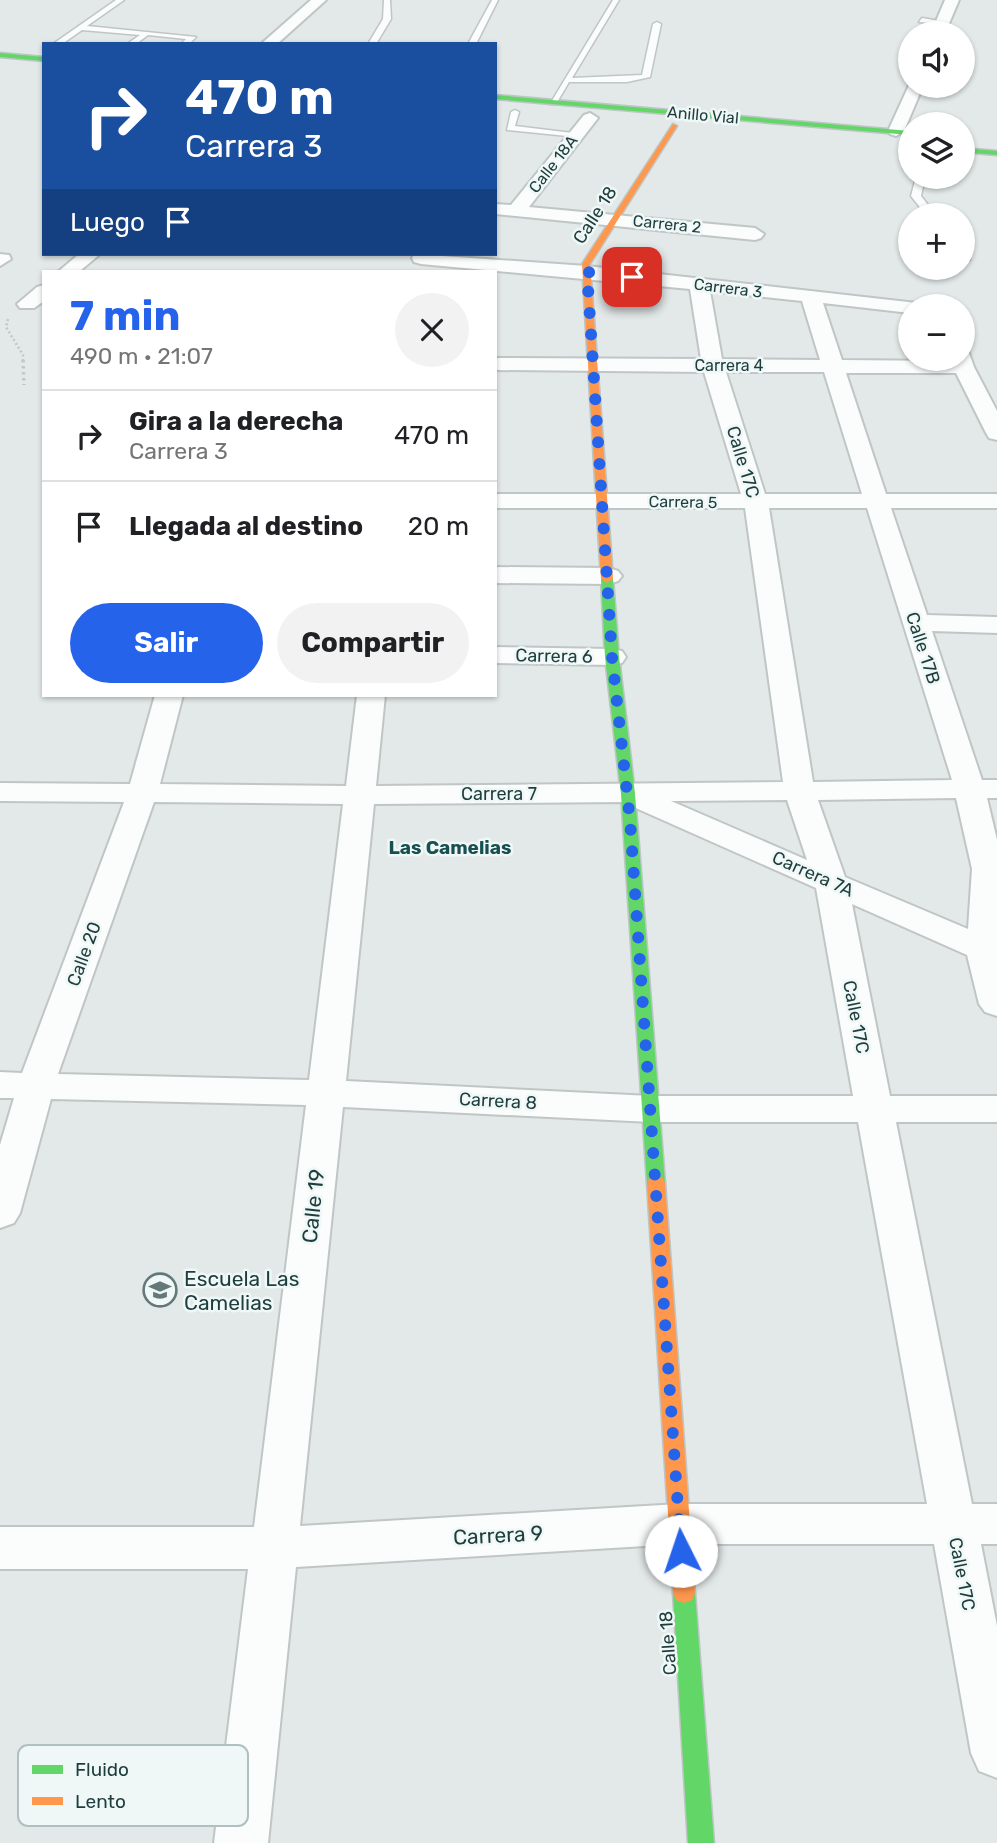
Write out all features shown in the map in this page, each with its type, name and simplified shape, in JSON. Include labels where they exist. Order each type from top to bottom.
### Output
[{"type":"main road","points":[[0,55],[42,60]]},
{"type":"main road","points":[[0,67],[42,60]]},
{"type":"main road","name":"Anillo Vial","points":[[497,97],[898,132]]},
{"type":"main road","name":"Anillo Vial","points":[[497,110],[898,144]]},
{"type":"main road","name":"Calle 18","points":[[673,126],[617,219],[586,264],[609,576],[612,657],[628,794],[651,1109],[701,1843]]},
{"type":"main road","points":[[975,138],[997,140]]},
{"type":"main road","points":[[975,151],[997,153]]},
{"type":"street","points":[[270,42],[319,0]]},
{"type":"street","points":[[943,21],[952,0]]},
{"type":"street","name":"Calle 18A","points":[[517,210],[590,118]]},
{"type":"street","name":"Carrera 2","points":[[497,209],[755,234]]},
{"type":"street","points":[[69,270],[88,256]]},
{"type":"street","name":"Carrera 3","points":[[421,261],[587,272],[898,306]]},
{"type":"street","name":"Calle 17C","points":[[699,285],[713,366],[756,502],[800,793],[831,882],[873,1111],[975,1524],[997,1754]]},
{"type":"street","name":"Calle 17B","points":[[811,298],[878,500],[915,623],[983,788],[990,952],[997,1004]]},
{"type":"street","name":"Carrera 4","points":[[497,364],[713,366],[898,364]]},
{"type":"street","points":[[967,371],[997,433]]},
{"type":"street","name":"Carrera 5","points":[[497,501],[997,501]]},
{"type":"street","points":[[497,575],[609,576]]},
{"type":"street","points":[[915,623],[997,625]]},
{"type":"street","name":"Carrera 6","points":[[497,655],[612,657]]},
{"type":"street","name":"Calle 20","points":[[0,1213],[18,1085],[142,794],[168,697]]},
{"type":"street","name":"Calle 19","points":[[248,1780],[372,697]]},
{"type":"street","name":"Carrera 7","points":[[0,792],[628,794],[983,788]]},
{"type":"street","name":"Carrera 7A","points":[[628,794],[990,952]]},
{"type":"street","name":"Carrera 8","points":[[18,1085],[326,1093],[651,1109],[997,1110]]},
{"type":"street","name":"Carrera 9","points":[[0,1548],[274,1548],[679,1524],[975,1524]]},
{"type":"lane","points":[[60,42],[121,0]]},
{"type":"lane","points":[[373,42],[387,19],[387,0]]},
{"type":"lane","points":[[473,42],[495,0]]},
{"type":"lane","points":[[553,102],[616,0]]},
{"type":"lane","points":[[567,80],[627,80],[646,77],[657,24]]},
{"type":"lane","points":[[80,28],[192,37],[187,42]]},
{"type":"lane","points":[[134,42],[147,33]]},
{"type":"lane","points":[[515,112],[510,128],[577,134]]},
{"type":"path","points":[[24,385],[23,355],[4,323],[40,297]]},
{"type":"traffic: fast","points":[[0,55],[42,59]]},
{"type":"traffic: fast","points":[[497,97],[898,132]]},
{"type":"traffic: fast","points":[[975,151],[997,153]]},
{"type":"traffic: fast","points":[[607,579],[612,657],[628,794],[656,1183]]},
{"type":"traffic: fast","points":[[684,1593],[701,1843]]},
{"type":"traffic: slow","points":[[607,579],[586,264],[673,126]]},
{"type":"traffic: slow","points":[[656,1183],[684,1593]]},
{"type":"place","name":"Escuela Las Camelias","points":[[160,1290]]},
{"type":"district","name":"Las Camelias","points":[[450,847]]},
{"type":"route","points":[[632,277],[587,272],[609,576],[612,657],[628,794],[681,1551]]}]
